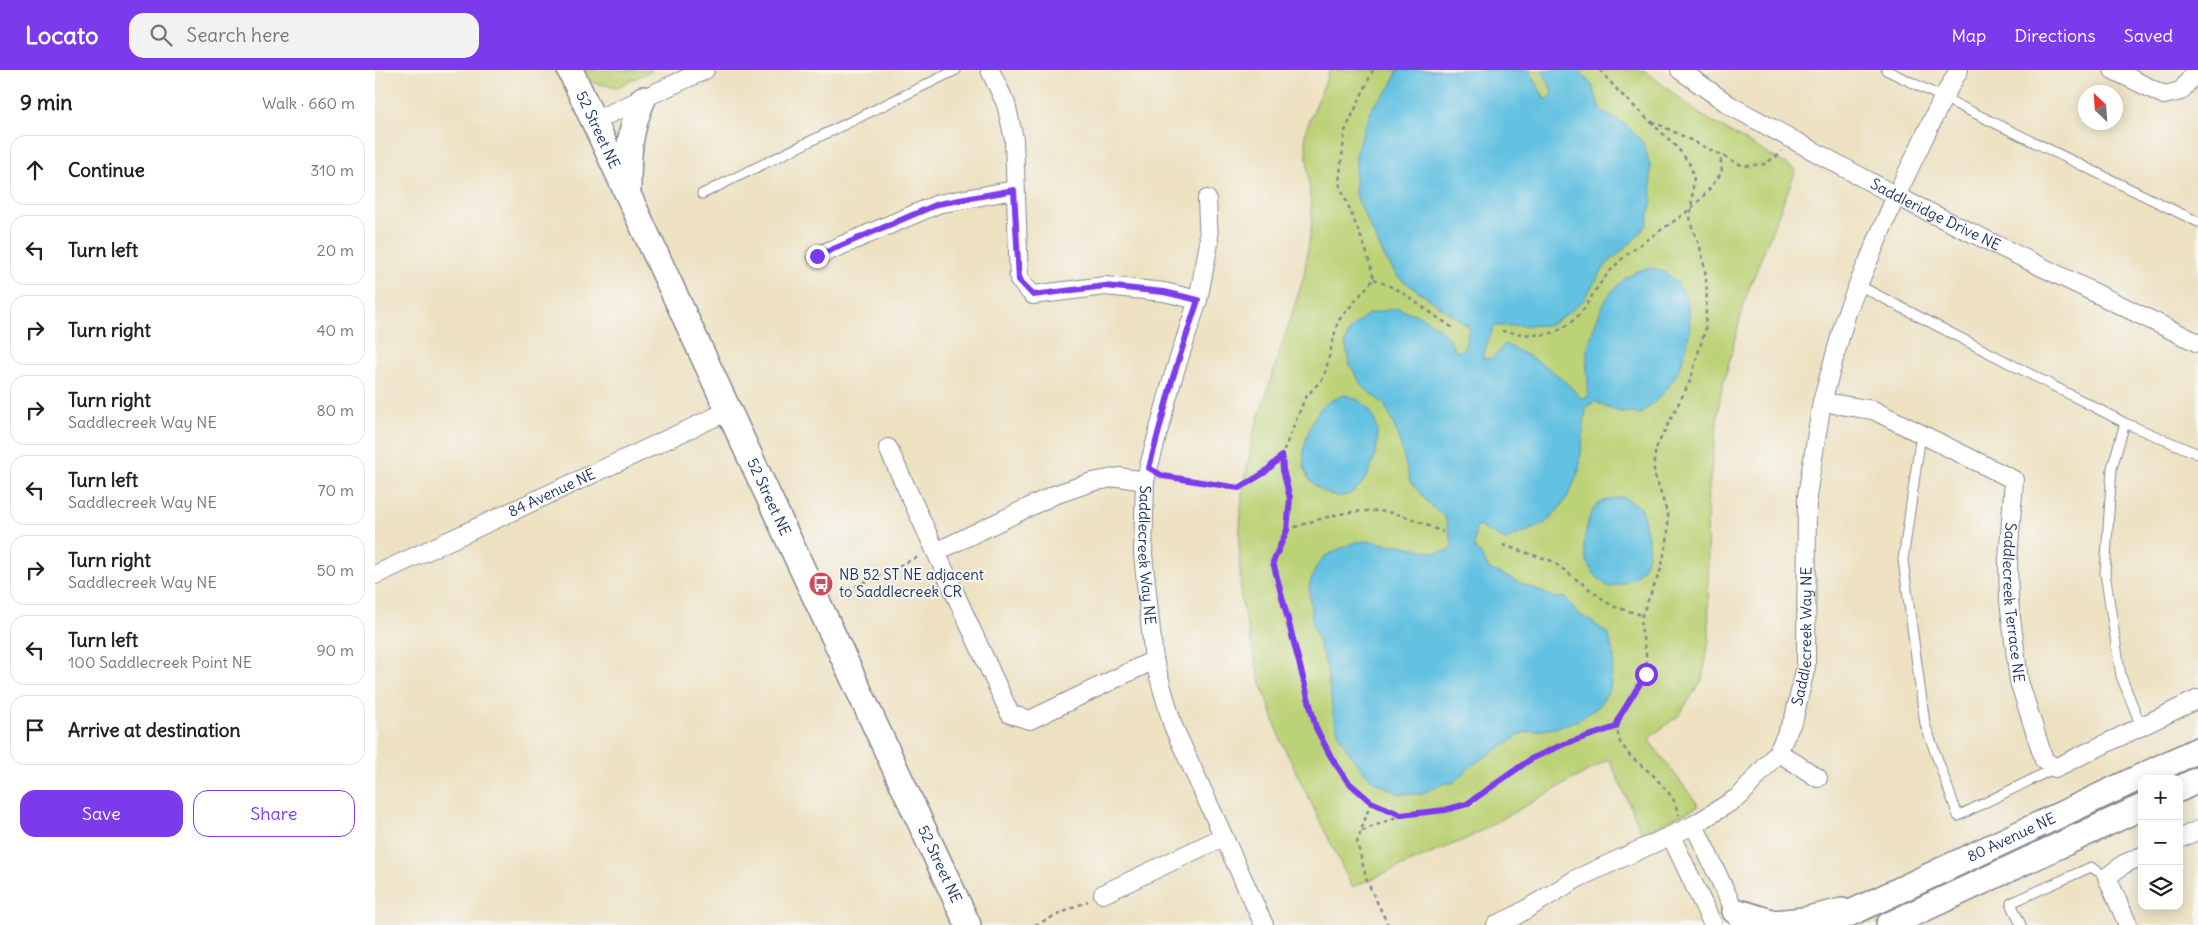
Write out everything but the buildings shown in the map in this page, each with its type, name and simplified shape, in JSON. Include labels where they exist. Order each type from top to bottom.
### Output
[{"type":"street","name":"52 Street NE","points":[[570,70],[968,925]]},
{"type":"street","points":[[594,122],[705,70]]},
{"type":"street","points":[[990,70],[1006,104],[1014,138],[1014,190],[1019,280],[1033,295],[1105,286],[1164,292],[1198,300]]},
{"type":"street","name":"Saddleridge Drive NE","points":[[1680,70],[1731,106],[1896,196],[2198,343]]},
{"type":"street","name":"Saddlecreek Way NE","points":[[1495,925],[1515,916],[1578,878],[1694,825],[1740,796],[1779,752],[1794,718],[1806,666],[1807,496],[1822,402],[1847,312],[1896,196],[1943,98],[1959,70]]},
{"type":"street","points":[[2113,70],[2164,95],[2181,91],[2197,70]]},
{"type":"street","points":[[628,196],[628,146],[634,119],[643,99]]},
{"type":"street","points":[[817,256],[938,204],[1014,190]]},
{"type":"street","name":"Saddlecreek Way NE","points":[[1207,199],[1209,243],[1198,300],[1173,377],[1147,474],[1143,554],[1154,660],[1173,726],[1264,925]]},
{"type":"street","name":"Saddlecreek Terrace NE","points":[[1822,402],[1873,410],[2014,480],[2008,560],[2009,601],[2019,681],[2044,760],[2055,768]]},
{"type":"street","name":"84 Avenue NE","points":[[375,575],[728,411]]},
{"type":"street","points":[[888,448],[1010,714],[1030,720],[1154,660]]},
{"type":"street","points":[[936,552],[1054,495],[1091,482],[1147,474]]},
{"type":"street","points":[[2055,768],[2198,699]]},
{"type":"street","name":"80 Avenue NE","points":[[1825,925],[2198,750]]},
{"type":"street","points":[[1779,752],[1818,778]]},
{"type":"street","points":[[2183,787],[2198,780]]},
{"type":"street","name":"80 Avenue NE","points":[[1889,925],[2138,809]]},
{"type":"street","points":[[1694,825],[1738,918],[1774,923],[1804,920],[1871,904]]},
{"type":"street","points":[[1671,836],[1713,925]]},
{"type":"street","points":[[1103,894],[1223,837]]},
{"type":"street","points":[[2128,925],[2107,877],[2124,864],[2138,858]]},
{"type":"lane","points":[[702,194],[956,70]]},
{"type":"lane","points":[[1886,70],[2198,222]]},
{"type":"lane","points":[[1858,286],[2125,423],[2198,454]]},
{"type":"lane","points":[[2125,423],[2112,468],[2105,573],[2121,676],[2141,726]]},
{"type":"lane","points":[[1921,434],[1903,560],[1925,724],[1958,816],[2055,768]]},
{"type":"lane","points":[[2021,925],[2011,903],[2091,867],[2107,877]]},
{"type":"path","points":[[1373,70],[1345,131],[1339,183],[1366,250],[1374,279],[1398,290],[1453,328]]},
{"type":"path","points":[[1600,70],[1619,92],[1677,147],[1689,163],[1694,176],[1689,210],[1690,222],[1700,248],[1705,270],[1707,290],[1705,330],[1690,381],[1657,446],[1654,458],[1654,473],[1667,515],[1667,536],[1661,569],[1642,615],[1641,627],[1646,654],[1646,674],[1620,716],[1616,727],[1620,742],[1630,756],[1653,775],[1673,798],[1681,818],[1694,825]]},
{"type":"path","points":[[1649,119],[1743,166],[1764,164],[1779,155],[1787,137]]},
{"type":"path","points":[[1502,332],[1543,334],[1557,332],[1571,322],[1586,308],[1605,277],[1619,262],[1689,210],[1707,193],[1722,172],[1720,153]]},
{"type":"path","points":[[1147,474],[1239,488],[1264,473],[1282,456],[1305,398],[1324,376],[1338,322],[1374,279]]},
{"type":"path","points":[[1282,456],[1283,470],[1290,498],[1287,530],[1273,562],[1316,728],[1331,757],[1348,782],[1371,802],[1401,815]]},
{"type":"path","points":[[1287,530],[1323,517],[1363,510],[1394,513],[1443,532]]},
{"type":"path","points":[[1503,545],[1552,561],[1612,606],[1642,615]]},
{"type":"path","points":[[841,592],[923,554],[936,552]]},
{"type":"path","points":[[1362,831],[1401,815],[1445,810],[1467,804],[1531,759],[1564,744],[1616,727]]},
{"type":"path","points":[[1371,802],[1357,842],[1367,881],[1388,925]]},
{"type":"path","points":[[1035,925],[1103,894]]},
{"type":"green space","points":[[581,70],[653,70],[617,87],[593,83]]},
{"type":"green space","points":[[1330,70],[1644,70],[1701,115],[1796,170],[1746,296],[1720,397],[1707,504],[1709,641],[1702,680],[1679,715],[1648,739],[1699,806],[1642,833],[1609,759],[1468,838],[1352,887],[1282,743],[1258,674],[1241,598],[1239,545],[1242,495],[1254,432],[1304,276],[1312,221],[1305,132]]},
{"type":"water","points":[[1398,70],[1529,70],[1545,99],[1550,99],[1552,91],[1542,70],[1578,70],[1592,85],[1601,111],[1626,125],[1643,143],[1650,164],[1652,200],[1647,224],[1636,238],[1606,265],[1582,302],[1550,325],[1494,326],[1482,358],[1491,359],[1504,344],[1546,366],[1581,398],[1588,397],[1588,348],[1601,310],[1607,298],[1619,284],[1635,272],[1643,269],[1652,268],[1660,270],[1674,280],[1684,293],[1689,309],[1690,326],[1682,361],[1675,377],[1663,393],[1641,414],[1617,411],[1595,401],[1586,408],[1579,471],[1568,496],[1544,524],[1505,540],[1478,526],[1475,531],[1474,548],[1480,553],[1489,569],[1555,598],[1565,597],[1577,613],[1608,634],[1614,656],[1610,689],[1598,707],[1579,720],[1555,728],[1523,733],[1472,765],[1453,783],[1445,783],[1421,794],[1400,794],[1373,781],[1357,764],[1340,738],[1333,714],[1327,670],[1312,621],[1309,586],[1316,567],[1325,556],[1355,542],[1369,541],[1401,545],[1434,553],[1447,551],[1453,546],[1445,517],[1431,506],[1410,481],[1398,435],[1385,405],[1363,387],[1350,365],[1345,343],[1351,328],[1368,314],[1397,308],[1420,316],[1439,328],[1458,352],[1465,347],[1469,327],[1398,277],[1384,256],[1355,194],[1356,151],[1373,106],[1390,88]]},
{"type":"water","points":[[1344,395],[1362,403],[1373,416],[1377,432],[1376,449],[1372,466],[1364,481],[1353,492],[1338,496],[1318,488],[1312,482],[1304,466],[1304,456],[1308,434],[1316,415],[1326,404]]},
{"type":"water","points":[[1623,497],[1640,507],[1647,534],[1647,558],[1643,568],[1635,576],[1624,583],[1609,587],[1590,568],[1585,553],[1585,536],[1590,515],[1594,509],[1603,501]]},
{"type":"place","name":"NB 52 ST NE adjacent to Saddlecreek CR","points":[[821,584]]},
{"type":"route","points":[[817,256],[938,204],[1014,190],[1019,280],[1033,295],[1105,286],[1164,292],[1198,300],[1173,377],[1149,468],[1163,476],[1239,488],[1264,473],[1282,456],[1285,483],[1290,498],[1287,530],[1273,562],[1316,728],[1331,757],[1348,782],[1371,802],[1401,815],[1445,810],[1467,804],[1531,759],[1582,737],[1616,727],[1620,716],[1646,674]]}]
